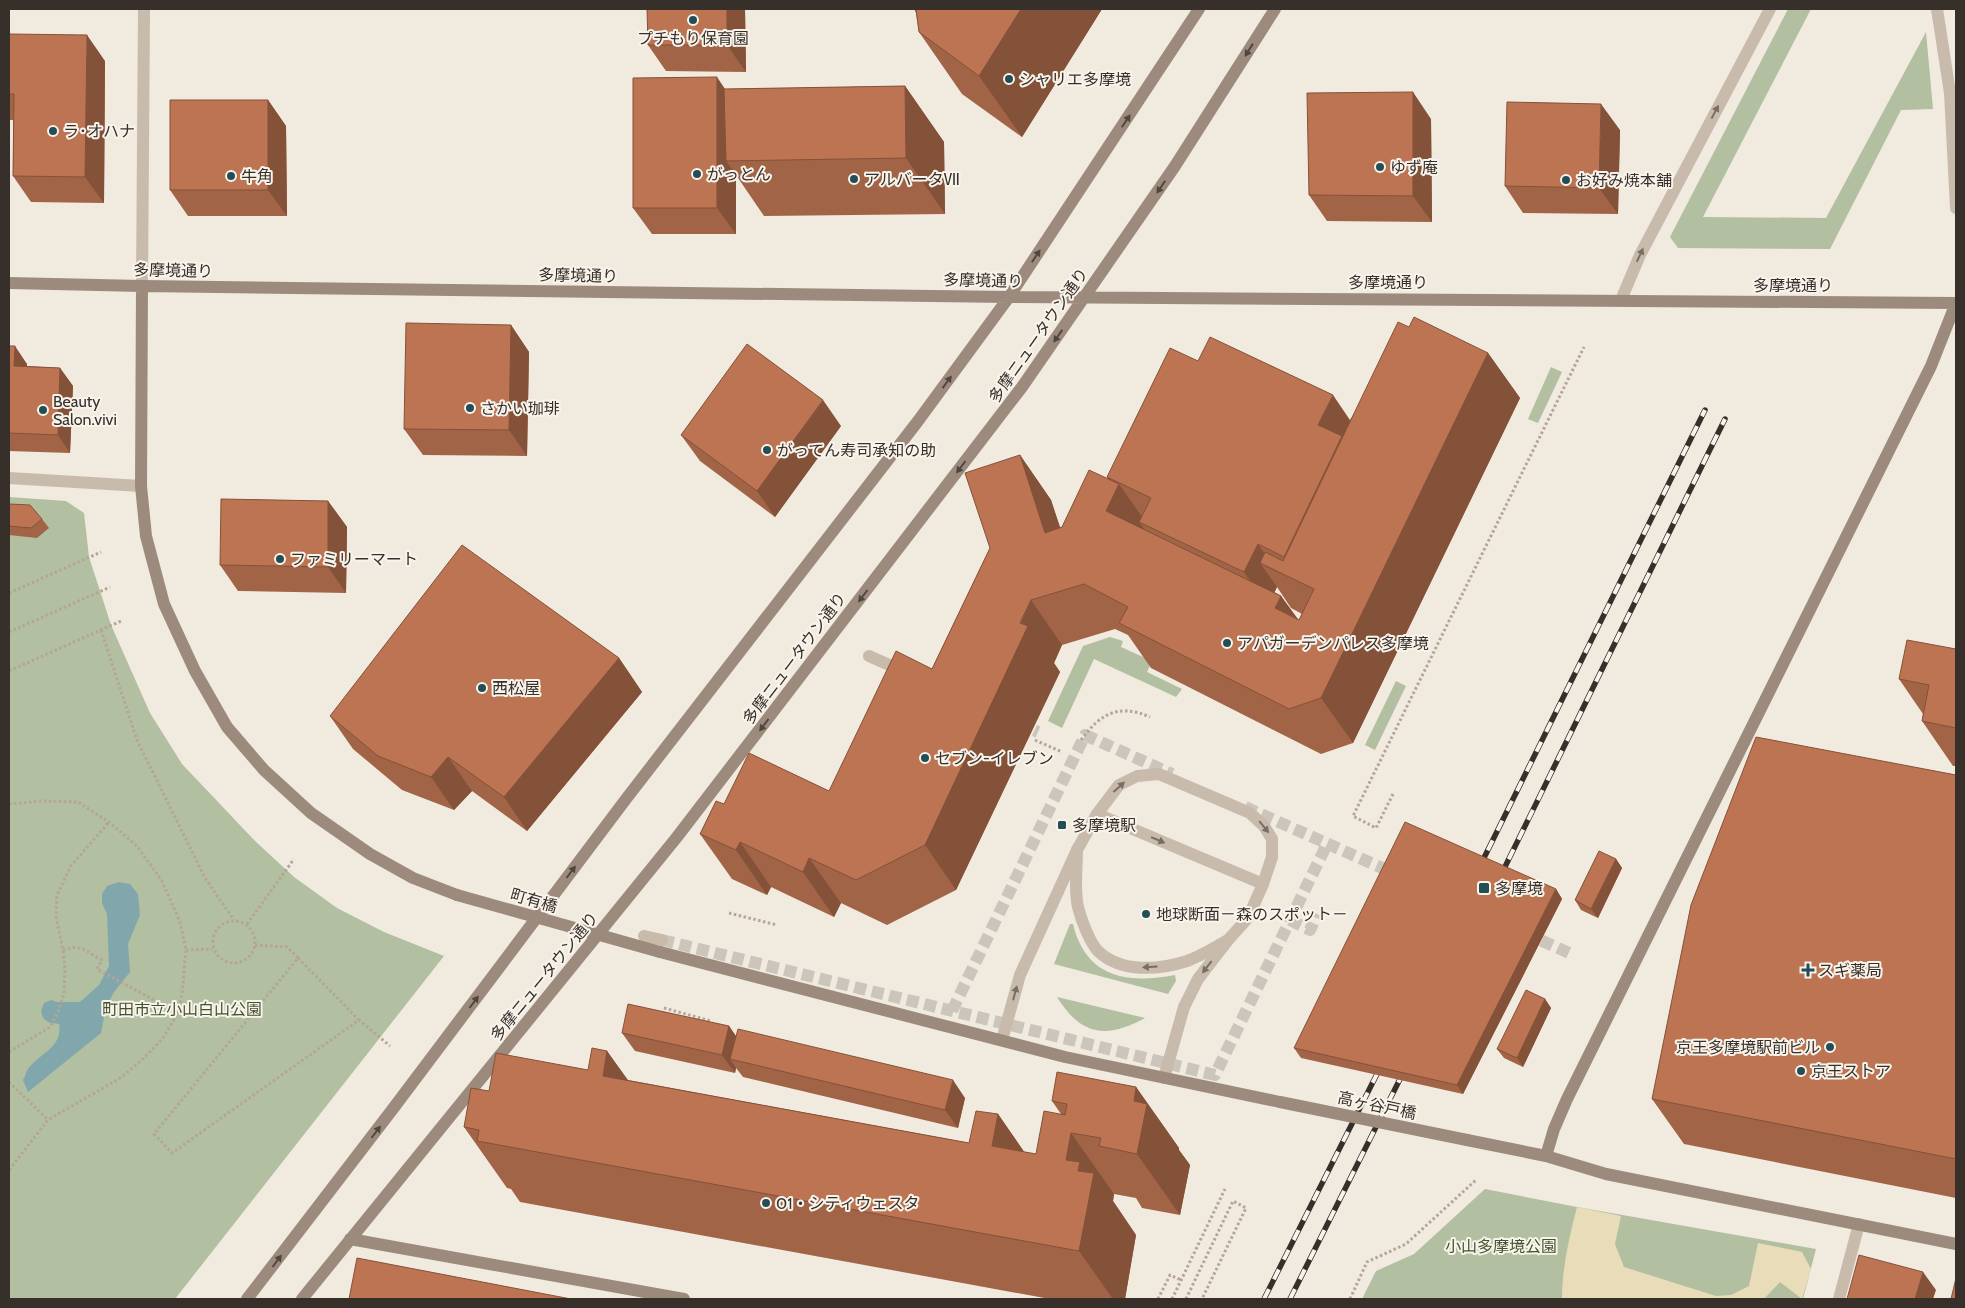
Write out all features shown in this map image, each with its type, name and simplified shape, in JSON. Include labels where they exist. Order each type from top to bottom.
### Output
[{"type":"street","points":[[142,286],[144,9]]},
{"type":"street","points":[[247,1299],[632,792],[918,422],[1009,296],[1199,9]]},
{"type":"street","name":"多摩ニュータウン通り","points":[[302,1299],[677,837],[1022,387],[1175,166],[1275,9]]},
{"type":"street","points":[[1621,300],[1640,254],[1770,9]]},
{"type":"street","points":[[1937,9],[1950,93],[1956,208]]},
{"type":"street","name":"多摩境通り","points":[[9,283],[1009,296],[1956,300]]},
{"type":"street","name":"町有橋","points":[[142,286],[141,486],[146,536],[164,604],[195,671],[227,726],[264,770],[311,813],[370,854],[413,878],[457,895],[661,946],[1002,1040]]},
{"type":"street","points":[[1546,1156],[1554,1129],[1567,1098],[1931,366],[1956,300]]},
{"type":"street","points":[[9,478],[141,486]]},
{"type":"street","points":[[869,656],[913,676]]},
{"type":"street","points":[[1002,1040],[1020,975],[1077,850],[1098,814],[1119,785],[1137,776],[1159,774],[1250,813],[1264,826],[1272,839],[1272,856],[1263,884],[1248,918],[1228,940],[1198,979],[1184,1007],[1164,1078]]},
{"type":"street","points":[[1098,814],[1263,884]]},
{"type":"street","points":[[1077,850],[1076,886],[1078,907],[1087,932],[1098,952],[1118,964],[1138,968],[1162,967],[1188,960],[1228,940]]},
{"type":"street","points":[[644,936],[661,946]]},
{"type":"street","name":"高ヶ谷戸橋","points":[[1002,1040],[1164,1078],[1546,1156],[1606,1174],[1956,1244]]},
{"type":"street","points":[[1839,1299],[1859,1224]]},
{"type":"street","points":[[350,1239],[684,1299]]},
{"type":"path","points":[[1393,794],[1376,828],[1353,816],[1584,347]]},
{"type":"path","points":[[9,593],[101,552]]},
{"type":"path","points":[[9,632],[110,587]]},
{"type":"path","points":[[9,671],[121,621]]},
{"type":"path","points":[[101,630],[137,740],[205,878],[234,920]]},
{"type":"path","points":[[1081,740],[1096,721],[1108,714],[1133,710],[1150,716]]},
{"type":"path","points":[[1035,740],[1062,752]]},
{"type":"path","points":[[9,804],[43,801],[78,802],[109,822],[137,846],[162,881],[180,922],[186,950],[182,994],[178,1013],[163,1038],[122,1078],[48,1120],[9,1170]]},
{"type":"path","points":[[9,1052],[50,1027],[59,1010],[64,993],[63,950],[56,917],[57,896],[71,866],[109,822]]},
{"type":"path","points":[[247,924],[294,860]]},
{"type":"path","points":[[729,913],[777,925]]},
{"type":"path","points":[[234,920],[247,924],[254,935],[255,945],[246,960],[240,963],[227,963],[220,959],[212,949],[213,935],[221,924],[234,920]]},
{"type":"path","points":[[255,945],[287,947],[359,1020],[390,1046]]},
{"type":"path","points":[[63,950],[74,946],[83,948],[102,960],[97,969],[178,1013]]},
{"type":"path","points":[[186,950],[212,949]]},
{"type":"path","points":[[298,958],[154,1134],[172,1153],[359,1020]]},
{"type":"path","points":[[664,1008],[711,1021]]},
{"type":"path","points":[[9,1082],[48,1120]]},
{"type":"path","points":[[1350,1299],[1367,1262],[1406,1244],[1477,1179]]},
{"type":"path","points":[[1172,1299],[1225,1189]]},
{"type":"path","points":[[1186,1299],[1233,1201],[1246,1208],[1202,1299]]},
{"type":"path","points":[[1158,1299],[1170,1275],[1181,1280]]},
{"type":"green space","points":[[1788,9],[1811,9],[1703,217],[1826,218],[1926,32],[1933,109],[1901,110],[1830,249],[1678,248],[1670,237]]},
{"type":"green space","points":[[1551,367],[1562,372],[1538,423],[1528,419]]},
{"type":"green space","name":"町田市立小山白山公園","points":[[9,497],[66,501],[84,513],[89,557],[111,625],[150,713],[182,764],[255,841],[294,877],[337,908],[384,932],[444,956],[175,1299],[9,1299]]},
{"type":"green space","points":[[1110,637],[1123,641],[1121,647],[1152,661],[1147,672],[1182,689],[1176,697],[1094,659],[1062,728],[1048,721],[1083,646]]},
{"type":"green space","points":[[1396,681],[1406,686],[1375,750],[1365,745]]},
{"type":"green space","points":[[1070,924],[1073,924],[1079,942],[1088,956],[1098,966],[1111,973],[1125,977],[1141,978],[1175,975],[1176,981],[1168,994],[1054,964]]},
{"type":"green space","points":[[1057,997],[1145,1018],[1119,1029],[1096,1030],[1076,1020]]},
{"type":"green space","name":"小山多摩境公園","points":[[1485,1189],[1816,1249],[1803,1299],[1362,1299],[1376,1271],[1414,1254]]},
{"type":"sand","points":[[1577,1207],[1621,1216],[1615,1244],[1624,1267],[1716,1296],[1731,1295],[1749,1286],[1758,1243],[1802,1252],[1811,1269],[1802,1299],[1780,1282],[1764,1299],[1562,1299],[1566,1253]]},
{"type":"water","points":[[119,882],[130,884],[138,894],[140,915],[128,944],[130,972],[114,992],[106,1007],[101,1033],[28,1092],[23,1080],[27,1070],[54,1045],[59,1032],[59,1024],[48,1022],[43,1018],[41,1011],[44,1003],[51,1000],[57,1002],[80,1002],[99,985],[109,966],[107,914],[102,903],[102,894],[107,886]]},
{"type":"building","points":[[647,9],[727,9],[727,45],[648,45]]},
{"type":"building","points":[[916,9],[1021,9],[979,76],[919,32]]},
{"type":"building","points":[[9,34],[87,35],[85,177],[13,176],[14,94],[9,94]]},
{"type":"building","points":[[717,77],[717,208],[633,208],[633,78]]},
{"type":"building","points":[[905,86],[906,158],[726,161],[724,89]]},
{"type":"building","points":[[1413,92],[1413,196],[1309,195],[1307,93]]},
{"type":"building","points":[[170,100],[268,100],[268,190],[170,190]]},
{"type":"building","points":[[1507,102],[1601,104],[1599,188],[1505,186]]},
{"type":"building","points":[[1414,317],[1488,353],[1321,698],[1289,709],[1119,623],[1128,607],[1084,584],[1031,600],[1020,623],[1028,626],[925,845],[856,880],[809,858],[803,872],[740,842],[736,850],[700,834],[716,801],[724,804],[749,753],[829,791],[896,651],[932,669],[990,548],[965,473],[1020,455],[1045,533],[1062,527],[1089,470],[1119,484],[1106,511],[1281,596],[1275,608],[1299,620],[1314,589],[1260,563],[1265,552],[1283,561],[1398,322],[1409,327]]},
{"type":"building","points":[[406,323],[511,325],[509,430],[404,429]]},
{"type":"building","points":[[1210,337],[1333,395],[1318,425],[1342,436],[1284,557],[1258,544],[1244,572],[1139,522],[1151,498],[1107,477],[1170,348],[1198,361]]},
{"type":"building","points":[[747,344],[823,400],[757,491],[681,435]]},
{"type":"building","points":[[9,346],[15,346],[14,366],[60,368],[58,435],[9,433]]},
{"type":"building","points":[[221,499],[328,501],[328,567],[220,565]]},
{"type":"building","points":[[9,504],[30,505],[42,519],[31,528],[9,526]]},
{"type":"building","points":[[462,545],[619,658],[504,797],[448,757],[431,777],[378,756],[330,716]]},
{"type":"building","points":[[1907,640],[1956,649],[1956,728],[1922,721],[1929,685],[1899,679]]},
{"type":"building","name":"京王多摩境駅前ビル","points":[[1756,737],[1956,775],[1956,1159],[1652,1099],[1691,905]]},
{"type":"building","points":[[1405,822],[1556,889],[1457,1085],[1294,1048]]},
{"type":"building","points":[[1599,851],[1616,859],[1591,909],[1575,900]]},
{"type":"building","points":[[1526,990],[1545,999],[1517,1058],[1497,1049]]},
{"type":"building","points":[[628,1004],[729,1026],[722,1055],[622,1033]]},
{"type":"building","points":[[738,1029],[953,1080],[945,1110],[730,1059]]},
{"type":"building","points":[[592,1048],[607,1051],[603,1076],[969,1143],[976,1111],[998,1114],[992,1146],[1036,1154],[1044,1111],[1065,1115],[1067,1104],[1052,1101],[1057,1072],[1136,1087],[1134,1101],[1147,1104],[1137,1154],[1099,1146],[1101,1138],[1071,1133],[1066,1160],[1080,1162],[1078,1171],[1094,1173],[1079,1251],[477,1141],[479,1130],[464,1127],[471,1088],[489,1091],[496,1053],[588,1070]]},
{"type":"building","points":[[1859,1255],[1923,1272],[1915,1299],[1847,1299]]},
{"type":"building","points":[[357,1258],[571,1299],[349,1299]]},
{"type":"building","points":[[1956,1278],[1956,1299],[1951,1299]]},
{"type":"tunnel","points":[[1018,723],[1038,732]]},
{"type":"tunnel","points":[[952,1011],[1085,735],[1172,774]]},
{"type":"tunnel","points":[[1245,807],[1398,875]]},
{"type":"tunnel","points":[[662,940],[1215,1075],[1327,844]]},
{"type":"tunnel","points":[[1290,920],[1310,930],[1317,914]]},
{"type":"tunnel","points":[[1525,933],[1569,953]]},
{"type":"railway","points":[[1478,870],[1705,410]]},
{"type":"railway","points":[[1499,879],[1725,419]]},
{"type":"railway","points":[[1264,1299],[1383,1062]]},
{"type":"railway","points":[[1290,1299],[1406,1067]]},
{"type":"place","name":"プチもり保育園","points":[[693,20]]},
{"type":"place","name":"シャリエ多摩境","points":[[1009,79]]},
{"type":"place","name":"ラ･オハナ","points":[[53,131]]},
{"type":"place","name":"ゆず庵","points":[[1380,167]]},
{"type":"place","name":"がっとん","points":[[697,174]]},
{"type":"place","name":"牛角","points":[[231,176]]},
{"type":"place","name":"アルバータⅦ","points":[[854,179]]},
{"type":"place","name":"お好み焼本舗","points":[[1566,180]]},
{"type":"place","name":"さかい珈琲","points":[[470,408]]},
{"type":"place","name":"Beauty Salon.vivi","points":[[43,410]]},
{"type":"place","name":"がってん寿司承知の助","points":[[767,450]]},
{"type":"place","name":"ファミリーマート","points":[[280,559]]},
{"type":"place","name":"アパガーデンパレス多摩境","points":[[1227,643]]},
{"type":"place","name":"西松屋","points":[[482,688]]},
{"type":"place","name":"セブン-イレブン","points":[[925,758]]},
{"type":"place","name":"多摩境駅","points":[[1062,825]]},
{"type":"place","name":"多摩境","points":[[1484,888]]},
{"type":"place","name":"地球断面－森のスポット－","points":[[1146,914]]},
{"type":"place","name":"スギ薬局","points":[[1808,970]]},
{"type":"place","name":"京王多摩境駅前ビル","points":[[1830,1047]]},
{"type":"place","name":"京王ストア","points":[[1801,1071]]},
{"type":"place","name":"01・シティウェスタ","points":[[766,1203]]}]
